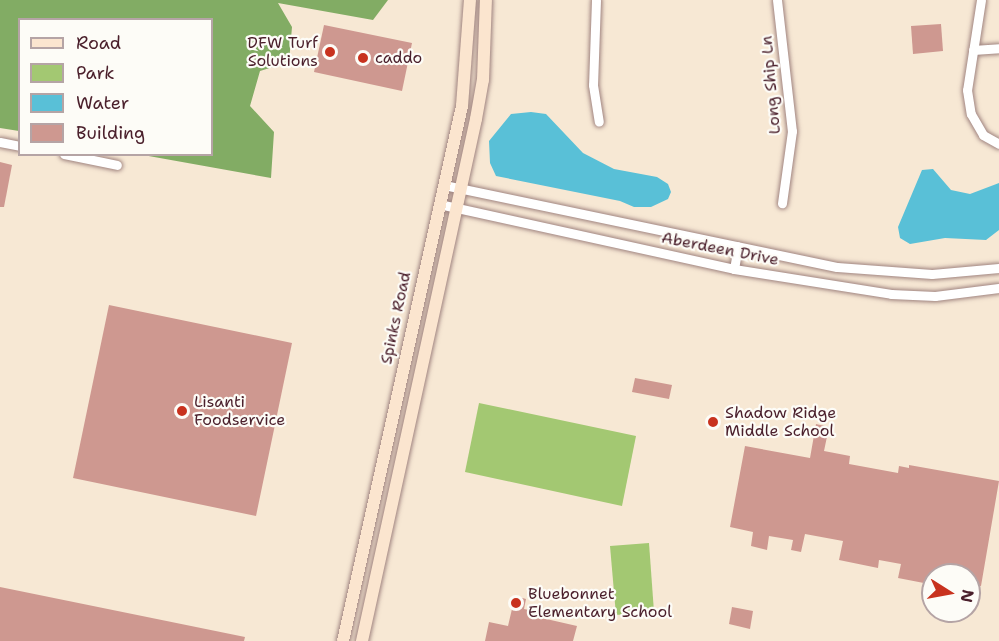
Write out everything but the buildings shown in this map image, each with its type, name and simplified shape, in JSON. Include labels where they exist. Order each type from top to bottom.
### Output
[{"type":"main road","name":"Spinks Road","points":[[343,641],[466,81],[470,0]]},
{"type":"main road","points":[[362,641],[483,80],[486,0]]},
{"type":"main road","points":[[374,498],[393,503]]},
{"type":"street","points":[[596,0],[593,86],[599,122]]},
{"type":"street","name":"Long Ship Ln","points":[[777,0],[792,131],[782,203]]},
{"type":"street","points":[[981,0],[967,90],[971,114],[983,135],[999,144]]},
{"type":"street","points":[[973,50],[999,48]]},
{"type":"street","points":[[0,142],[18,146]]},
{"type":"street","points":[[74,156],[117,165]]},
{"type":"street","name":"Aberdeen Drive","points":[[444,185],[749,249],[880,273],[932,274],[999,268]]},
{"type":"street","name":"Aberdeen Drive","points":[[439,204],[734,269],[891,294],[935,296],[999,288]]},
{"type":"street","points":[[734,269],[738,246]]},
{"type":"street","points":[[746,270],[749,249]]},
{"type":"green space","points":[[0,0],[388,0],[373,20],[278,3],[292,27],[289,62],[260,71],[250,106],[274,132],[271,178],[149,156],[213,156],[213,18],[18,18],[18,131],[0,128]]},
{"type":"green space","points":[[479,403],[636,436],[622,506],[465,472]]},
{"type":"green space","points":[[649,543],[654,612],[616,615],[610,546]]},
{"type":"water","points":[[531,112],[546,114],[583,153],[614,169],[657,177],[668,184],[671,192],[668,199],[651,207],[634,207],[620,201],[496,176],[490,163],[489,141],[511,114]]},
{"type":"water","points":[[933,169],[951,190],[970,194],[999,183],[999,230],[986,240],[945,238],[910,244],[900,238],[898,227],[922,170]]},
{"type":"place","name":"DFW Turf Solutions","points":[[330,52]]},
{"type":"place","name":"caddo","points":[[363,58]]},
{"type":"place","name":"Lisanti Foodservice","points":[[182,411]]},
{"type":"place","name":"Shadow Ridge Middle School","points":[[713,422]]},
{"type":"place","name":"Bluebonnet Elementary School","points":[[516,603]]}]
